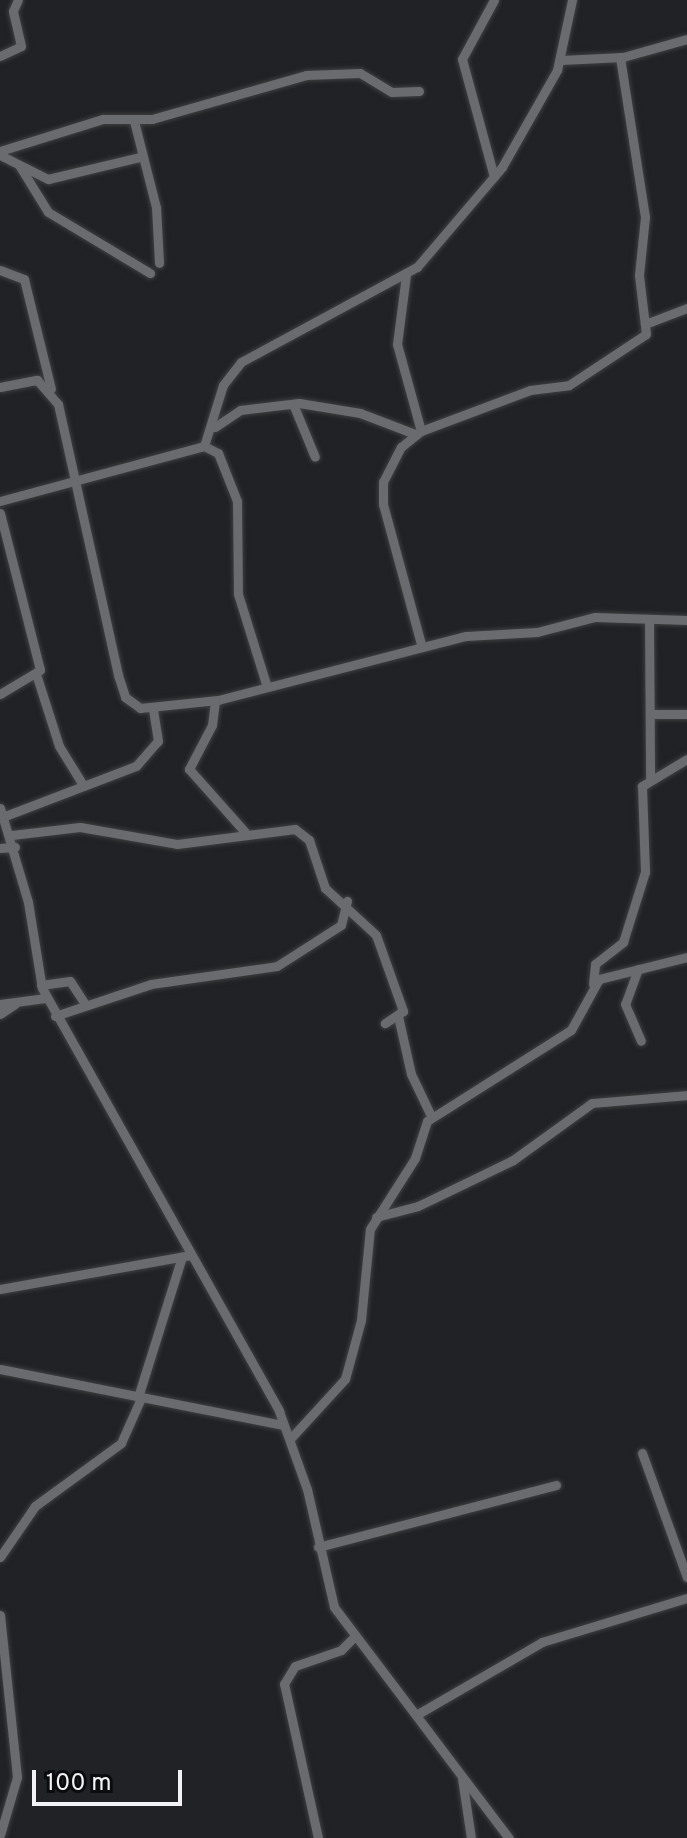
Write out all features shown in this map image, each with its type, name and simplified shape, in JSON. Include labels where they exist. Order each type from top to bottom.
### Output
[{"type":"street","points":[[0,56],[21,46],[13,11],[18,0]]},
{"type":"street","points":[[494,0],[462,59],[494,177]]},
{"type":"street","points":[[0,501],[79,484],[204,446],[215,427],[223,385],[241,362],[406,275],[494,177],[561,60],[572,0]]},
{"type":"street","points":[[561,60],[620,57],[687,39]]},
{"type":"street","points":[[421,644],[383,504],[383,482],[418,433],[530,390],[569,385],[607,353],[640,343],[645,324],[643,195],[620,57]]},
{"type":"street","points":[[0,153],[103,119],[134,121],[306,75],[360,73],[392,92],[419,91]]},
{"type":"street","points":[[134,121],[140,157],[156,207],[159,263]]},
{"type":"street","points":[[0,153],[48,179],[140,157]]},
{"type":"street","points":[[19,165],[48,212],[150,273]]},
{"type":"street","points":[[0,270],[24,279],[51,391],[79,484],[122,689],[133,705],[153,710],[215,701],[421,644],[537,632],[595,617],[687,620]]},
{"type":"street","points":[[406,275],[397,344],[418,433]]},
{"type":"street","points":[[645,324],[687,308]]},
{"type":"street","points":[[0,387],[37,380],[51,391]]},
{"type":"street","points":[[215,427],[240,410],[293,404],[360,413],[418,433]]},
{"type":"street","points":[[293,404],[315,457]]},
{"type":"street","points":[[204,446],[218,453],[237,501],[238,594],[267,687]]},
{"type":"street","points":[[0,513],[38,650],[37,677],[59,746],[83,785]]},
{"type":"street","points":[[290,1439],[345,1379],[376,1217],[412,1165],[431,1116],[571,1030],[593,984],[595,964],[623,942],[645,872],[640,795],[650,778],[649,619]]},
{"type":"street","points":[[0,694],[37,677]]},
{"type":"street","points":[[215,701],[212,725],[189,769],[245,832]]},
{"type":"street","points":[[153,710],[154,752],[83,785],[2,812],[15,847],[41,985],[187,1256],[284,1425],[334,1607],[509,1838]]},
{"type":"street","points":[[650,714],[687,714]]},
{"type":"street","points":[[650,778],[687,759]]},
{"type":"street","points":[[12,835],[80,827],[177,844],[275,826],[303,833],[317,876],[347,901],[376,935],[403,1011],[385,1023]]},
{"type":"street","points":[[0,848],[15,847]]},
{"type":"street","points":[[55,1016],[151,984],[277,966],[341,925],[347,901]]},
{"type":"street","points":[[593,984],[687,957]]},
{"type":"street","points":[[638,969],[625,1004],[641,1041]]},
{"type":"street","points":[[41,985],[70,981],[85,1004]]},
{"type":"street","points":[[0,1004],[46,998]]},
{"type":"street","points":[[0,1014],[18,1002]]},
{"type":"street","points":[[398,1016],[411,1074],[431,1116]]},
{"type":"street","points":[[376,1217],[418,1206],[513,1160],[592,1103],[687,1095]]},
{"type":"street","points":[[0,1289],[187,1256]]},
{"type":"street","points":[[0,1557],[35,1506],[121,1443],[140,1397],[187,1256]]},
{"type":"street","points":[[0,1369],[284,1425]]},
{"type":"street","points":[[642,1453],[687,1577]]},
{"type":"street","points":[[318,1547],[556,1485]]},
{"type":"street","points":[[416,1715],[542,1642],[687,1598]]},
{"type":"street","points":[[0,1615],[17,1777],[0,1835]]},
{"type":"street","points":[[318,1838],[284,1684],[295,1666],[341,1650],[355,1636]]},
{"type":"street","points":[[462,1778],[471,1838]]}]
